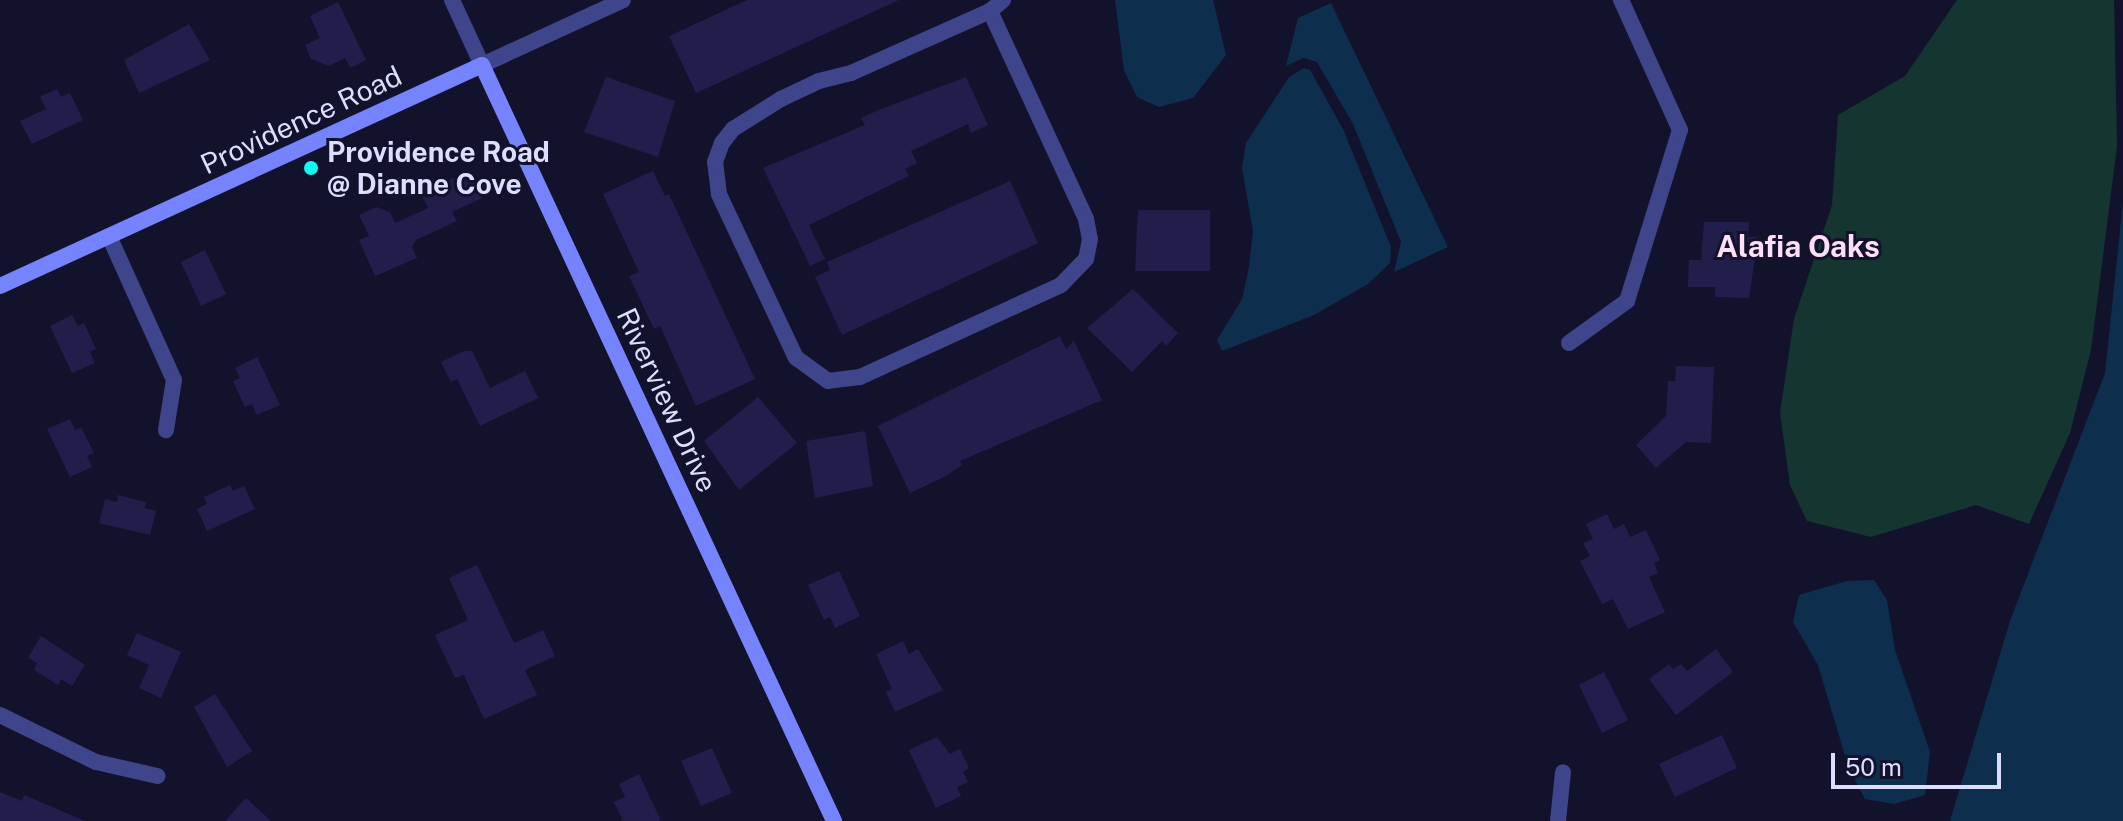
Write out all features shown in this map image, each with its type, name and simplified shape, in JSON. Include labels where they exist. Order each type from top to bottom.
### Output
[{"type":"street","name":"Riverview Drive","points":[[452,0],[834,821]]},
{"type":"street","name":"Providence Road","points":[[0,286],[623,0]]},
{"type":"street","points":[[1569,343],[1627,301],[1680,130],[1621,0]]},
{"type":"street","points":[[997,6],[1086,219],[1090,239],[1086,259],[1061,285],[860,377],[828,381],[796,358],[719,194],[715,162],[722,143],[733,129],[781,99],[997,6]]},
{"type":"street","points":[[109,236],[174,380],[166,430]]},
{"type":"street","points":[[0,715],[96,762],[157,776]]},
{"type":"street","points":[[1558,821],[1563,772]]},
{"type":"green space","points":[[1957,0],[2114,0],[2117,146],[2091,350],[2070,433],[2029,524],[1976,505],[1871,537],[1807,521],[1790,485],[1780,413],[1794,319],[1832,205],[1838,115],[1905,76]]},
{"type":"water","points":[[1115,0],[1213,0],[1226,55],[1193,98],[1159,107],[1137,97],[1124,70]]},
{"type":"water","points":[[1331,3],[1448,247],[1394,272],[1401,242],[1353,124],[1317,62],[1303,58],[1286,66],[1298,18]]},
{"type":"water","points":[[1304,68],[1310,70],[1343,129],[1391,247],[1390,263],[1368,284],[1314,315],[1222,351],[1217,340],[1242,299],[1249,267],[1253,231],[1242,168],[1246,143],[1289,77]]},
{"type":"water","points":[[2123,202],[2123,821],[1950,821],[2010,621],[2105,373]]},
{"type":"water","points":[[1874,580],[1887,600],[1895,650],[1930,752],[1925,795],[1894,804],[1865,799],[1849,769],[1818,665],[1793,622],[1799,595],[1847,581]]},
{"type":"building","points":[[747,0],[899,0],[696,93],[669,36]]},
{"type":"building","points":[[338,2],[366,60],[350,68],[345,58],[329,66],[311,59],[305,45],[320,38],[310,16]]},
{"type":"building","points":[[189,24],[210,60],[139,93],[124,60]]},
{"type":"building","points":[[606,77],[675,101],[658,157],[584,132]]},
{"type":"building","points":[[966,77],[988,125],[971,133],[968,124],[911,151],[917,163],[905,169],[909,176],[809,225],[825,259],[810,266],[763,168],[865,125],[861,118],[881,109]]},
{"type":"building","points":[[57,89],[61,97],[70,93],[83,120],[32,144],[20,121],[46,109],[40,97]]},
{"type":"building","points":[[653,171],[665,196],[669,194],[755,379],[696,406],[660,326],[654,329],[629,276],[639,272],[603,194]]},
{"type":"building","points":[[470,172],[482,198],[452,212],[457,221],[416,240],[412,247],[417,258],[375,276],[359,240],[369,236],[359,215],[376,207],[390,212],[395,223],[428,208],[419,191]]},
{"type":"building","points":[[1010,181],[1038,243],[842,335],[815,277],[830,270],[827,262]]},
{"type":"building","points":[[1138,210],[1210,210],[1210,271],[1135,271]]},
{"type":"building","points":[[1704,222],[1749,222],[1748,237],[1758,237],[1749,298],[1715,297],[1715,287],[1688,287],[1689,260],[1701,260]]},
{"type":"building","points":[[205,250],[226,294],[201,306],[181,262]]},
{"type":"building","points":[[1133,289],[1178,333],[1166,346],[1162,341],[1132,372],[1087,328]]},
{"type":"building","points":[[72,315],[78,326],[84,323],[96,349],[90,352],[95,363],[72,373],[50,326]]},
{"type":"building","points":[[1060,336],[1066,349],[1074,341],[1102,400],[960,461],[962,465],[946,476],[910,493],[878,426]]},
{"type":"building","points":[[464,351],[472,351],[490,388],[525,371],[538,398],[480,426],[457,379],[451,382],[441,362]]},
{"type":"building","points":[[257,357],[280,405],[257,415],[252,404],[245,407],[233,381],[240,378],[235,368]]},
{"type":"building","points":[[1676,366],[1714,367],[1711,443],[1686,442],[1656,468],[1636,445],[1666,416],[1668,381],[1675,381]]},
{"type":"building","points":[[758,397],[797,443],[739,490],[704,441]]},
{"type":"building","points":[[70,419],[75,430],[81,427],[94,453],[87,456],[92,467],[70,477],[47,429]]},
{"type":"building","points":[[865,431],[873,486],[815,498],[806,441]]},
{"type":"building","points":[[230,485],[233,491],[244,486],[255,509],[207,531],[197,509],[207,504],[204,497]]},
{"type":"building","points":[[118,495],[146,502],[145,508],[156,511],[150,535],[99,523],[105,499],[117,502]]},
{"type":"building","points":[[1607,514],[1614,529],[1624,524],[1630,537],[1646,530],[1660,560],[1654,563],[1658,573],[1649,577],[1665,612],[1628,629],[1613,599],[1602,604],[1580,561],[1590,556],[1583,543],[1593,539],[1586,524]]},
{"type":"building","points":[[477,565],[514,643],[543,630],[555,656],[525,670],[537,695],[484,719],[464,675],[455,678],[435,635],[468,620],[449,578]]},
{"type":"building","points":[[839,571],[860,616],[835,628],[830,617],[824,620],[808,585]]},
{"type":"building","points":[[137,633],[181,652],[161,698],[139,688],[149,665],[127,655]]},
{"type":"building","points":[[41,636],[85,665],[72,686],[61,679],[58,685],[34,670],[37,663],[28,658]]},
{"type":"building","points":[[903,641],[909,654],[918,649],[943,690],[895,712],[886,692],[892,689],[876,654]]},
{"type":"building","points":[[1716,649],[1733,672],[1676,715],[1649,679],[1669,664],[1673,669],[1681,664],[1687,671]]},
{"type":"building","points":[[1604,672],[1628,720],[1602,733],[1579,685]]},
{"type":"building","points":[[215,694],[252,751],[227,767],[194,707]]},
{"type":"building","points":[[1722,735],[1737,768],[1675,797],[1659,764]]},
{"type":"building","points":[[937,737],[950,754],[960,749],[969,768],[963,772],[968,782],[957,787],[961,796],[936,808],[909,750]]},
{"type":"building","points":[[712,748],[732,793],[701,806],[681,761]]},
{"type":"building","points":[[639,774],[661,821],[623,821],[614,802],[625,797],[619,784]]},
{"type":"building","points":[[0,792],[22,801],[24,795],[85,821],[0,821]]},
{"type":"building","points":[[246,798],[271,821],[225,821]]},
{"type":"place","name":"Providence Road @ Dianne Cove","points":[[311,168]]},
{"type":"district","name":"Alafia Oaks","points":[[1798,246]]}]
